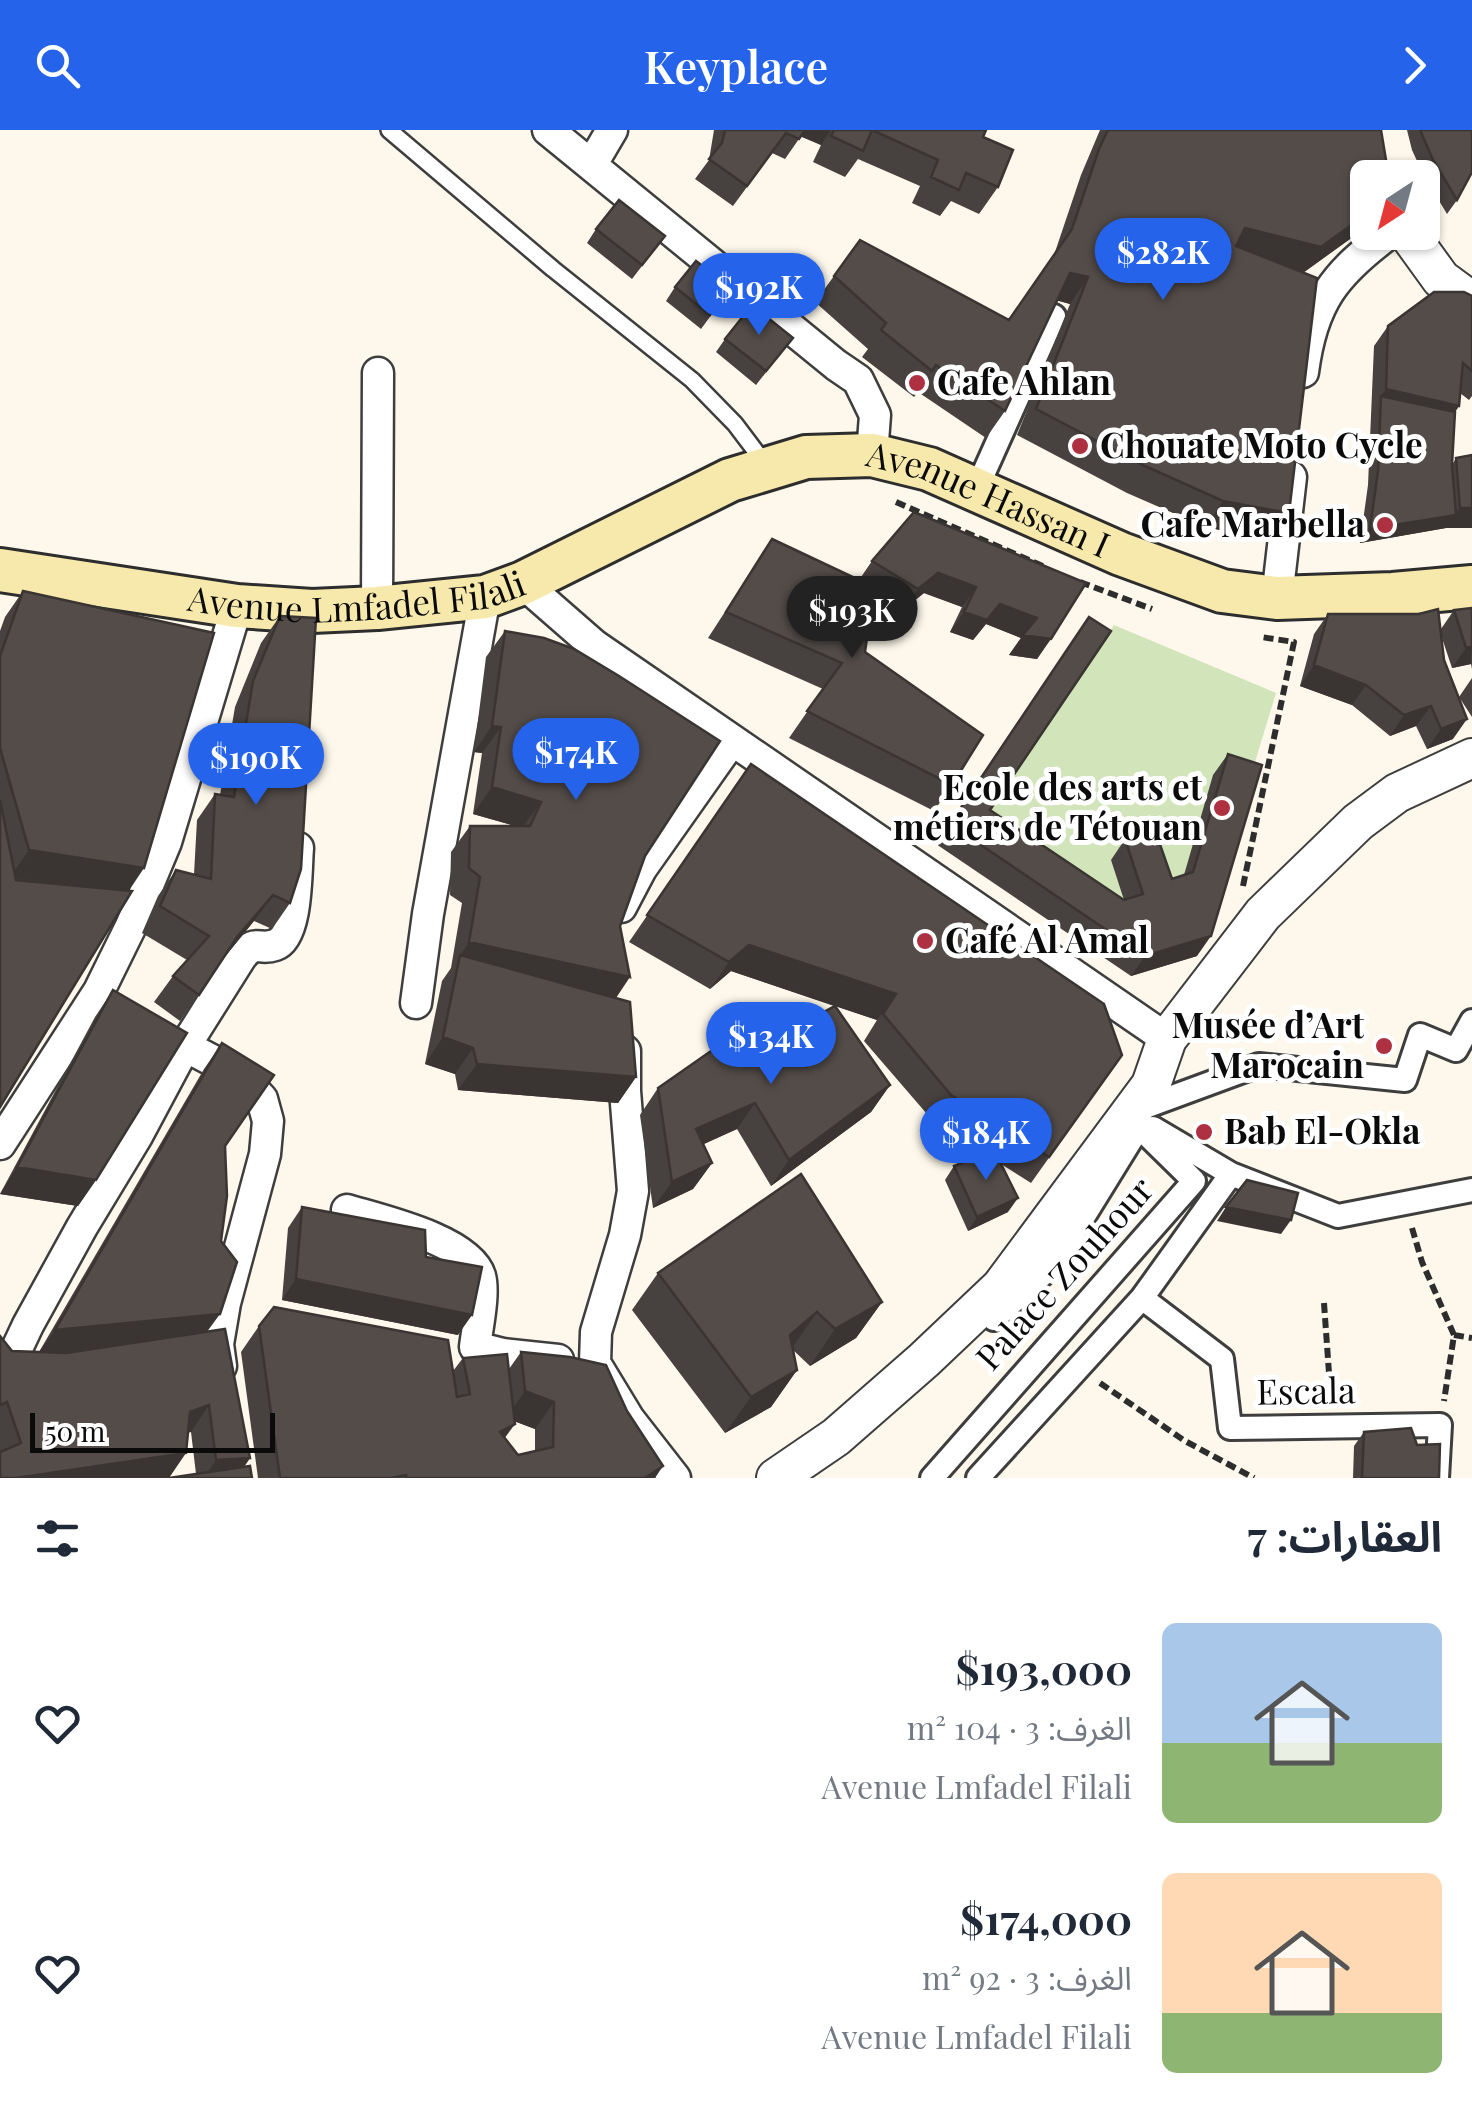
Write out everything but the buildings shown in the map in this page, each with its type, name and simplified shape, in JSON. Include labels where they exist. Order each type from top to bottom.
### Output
[{"type":"main road","name":"Avenue Hassan I","points":[[504,590],[730,480],[806,457],[872,455],[929,469],[1121,554],[1222,591],[1277,598],[1472,587]]},
{"type":"main road","name":"Avenue Lmfadel Filali","points":[[0,570],[237,606],[311,628],[377,608],[504,590]]},
{"type":"street","points":[[548,130],[858,380],[875,415],[872,455]]},
{"type":"street","points":[[592,164],[612,130]]},
{"type":"street","points":[[1300,403],[1313,323],[1325,295],[1368,250]]},
{"type":"street","points":[[1420,250],[1442,280],[1472,302]]},
{"type":"street","points":[[977,488],[1054,316]]},
{"type":"street","points":[[377,608],[378,373]]},
{"type":"street","points":[[1277,598],[1295,442]]},
{"type":"street","points":[[416,1004],[430,975],[428,914],[504,590]]},
{"type":"street","name":"Avenue Lmfadel Filali","points":[[504,590],[594,646],[1168,1039]]},
{"type":"street","points":[[0,1144],[99,991],[131,926],[166,842],[237,606]]},
{"type":"street","points":[[616,930],[627,893],[642,868],[732,740]]},
{"type":"street","points":[[776,1478],[836,1437],[1001,1287],[1151,1084],[1168,1039],[1263,914],[1358,822],[1397,793],[1472,758]]},
{"type":"street","points":[[50,1359],[6,1358],[137,1136],[185,1046],[248,947],[272,946],[290,932],[301,817]]},
{"type":"street","points":[[1129,1114],[1259,1065],[1405,1080],[1420,1035],[1456,1050],[1472,1021]]},
{"type":"street","points":[[624,1027],[633,1191],[625,1236],[596,1332],[596,1363],[628,1419],[675,1478]]},
{"type":"street","points":[[185,1046],[240,1075],[262,1099],[268,1121],[265,1154],[218,1344],[225,1394]]},
{"type":"street","points":[[1129,1114],[1230,1174],[1338,1216],[1472,1190]]},
{"type":"street","name":"Palace Zouhour","points":[[806,1478],[860,1441],[1054,1264],[1139,1127],[1194,1181],[932,1478]]},
{"type":"street","points":[[978,1478],[1142,1298],[1230,1174]]},
{"type":"street","points":[[348,1210],[445,1243],[472,1262],[480,1277],[475,1347]]},
{"type":"street","name":"Escala","points":[[1142,1298],[1222,1359],[1230,1428],[1440,1425]]},
{"type":"street","points":[[442,1342],[503,1354],[596,1363]]},
{"type":"street","points":[[181,1349],[218,1344]]},
{"type":"street","points":[[1437,1478],[1440,1425]]},
{"type":"lane","points":[[389,130],[553,270],[692,380],[735,424],[769,469]]},
{"type":"path","points":[[888,499],[1054,571]]},
{"type":"path","points":[[1072,579],[1161,612]]},
{"type":"path","points":[[1242,888],[1294,642],[1256,636]]},
{"type":"path","points":[[1404,1203],[1422,1262],[1454,1335],[1440,1425]]},
{"type":"path","points":[[1324,1303],[1334,1427]]},
{"type":"path","points":[[1454,1335],[1472,1338]]},
{"type":"path","points":[[1078,1368],[1185,1442],[1254,1478]]},
{"type":"green space","points":[[1114,625],[1276,693],[1248,785],[1178,892],[1111,860],[1129,914],[976,830]]},
{"type":"place","name":"Cafe Ahlan","points":[[917,383]]},
{"type":"place","name":"Chouate Moto Cycle","points":[[1080,446]]},
{"type":"place","name":"Cafe Marbella","points":[[1385,525]]},
{"type":"place","name":"Ecole des arts et métiers de Tétouan","points":[[1222,808]]},
{"type":"place","name":"Café Al Amal","points":[[925,941]]},
{"type":"place","name":"Musée d’Art Marocain","points":[[1384,1046]]},
{"type":"place","name":"Bab El-Okla","points":[[1204,1132]]}]
